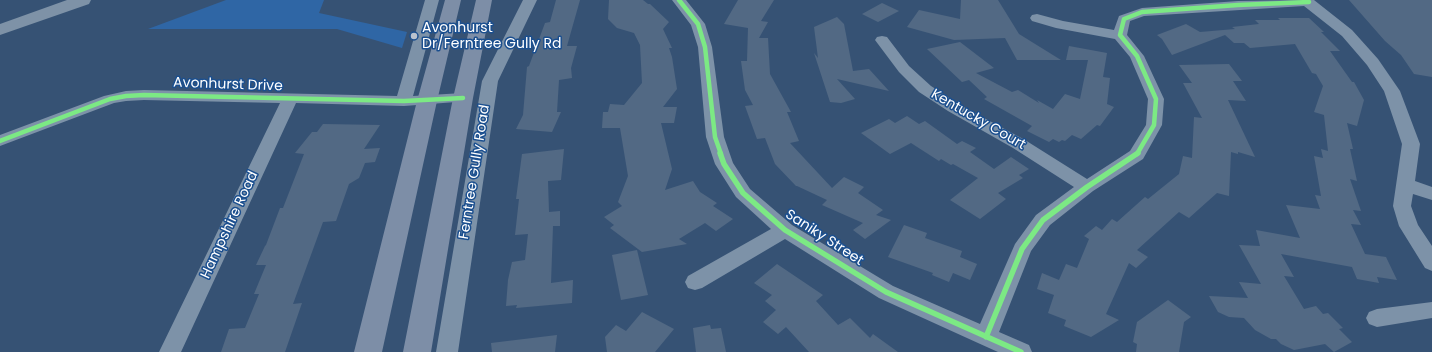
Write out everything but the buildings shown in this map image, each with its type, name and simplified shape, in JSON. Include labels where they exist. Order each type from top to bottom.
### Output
[{"type":"highway","points":[[0,30],[83,0]]},
{"type":"main road","name":"Ferntree Gully Road","points":[[417,352],[463,98],[484,0]]},
{"type":"main road","points":[[368,352],[427,100],[446,2]]},
{"type":"street","name":"Ferntree Gully Road","points":[[447,352],[490,82],[530,0]]},
{"type":"street","name":"Saniky Street","points":[[679,0],[698,24],[705,47],[715,137],[724,164],[744,193],[785,230],[886,292],[1021,352]]},
{"type":"street","points":[[1120,35],[1124,19],[1142,12],[1307,1],[1347,33],[1373,62],[1392,91],[1411,144],[1402,206],[1409,226],[1432,263]]},
{"type":"street","points":[[426,20],[446,2]]},
{"type":"street","points":[[404,101],[426,20],[446,2]]},
{"type":"street","points":[[986,337],[1022,249],[1043,220],[1087,186],[1137,155],[1154,124],[1156,99],[1137,56],[1120,35],[1061,25],[1036,18]]},
{"type":"street","name":"Kentucky Court","points":[[882,40],[904,69],[925,89],[954,108],[1019,144],[1087,186]]},
{"type":"street","name":"Avonhurst Drive","points":[[0,141],[110,99],[126,96],[144,95],[404,101],[463,98]]},
{"type":"street","name":"Hampshire Road","points":[[170,352],[290,98]]},
{"type":"street","points":[[1405,184],[1432,194]]},
{"type":"street","points":[[695,282],[785,230]]},
{"type":"street","points":[[1377,318],[1432,310]]},
{"type":"shaded area","points":[[226,0],[324,0],[319,13],[407,32],[402,48],[337,29],[148,29]]},
{"type":"cycle path","points":[[679,0],[698,24],[705,47],[715,137],[724,164],[743,193],[785,230],[886,292],[1021,352]]},
{"type":"cycle path","points":[[986,337],[1022,249],[1043,220],[1087,187],[1137,155],[1154,125],[1156,99],[1137,56],[1120,35],[1124,19],[1142,12],[1238,5],[1309,2]]},
{"type":"cycle path","points":[[0,141],[110,99],[126,96],[144,95],[404,101],[463,98]]},
{"type":"place","name":"Avonhurst Dr/Ferntree Gully Rd","points":[[414,36]]}]
